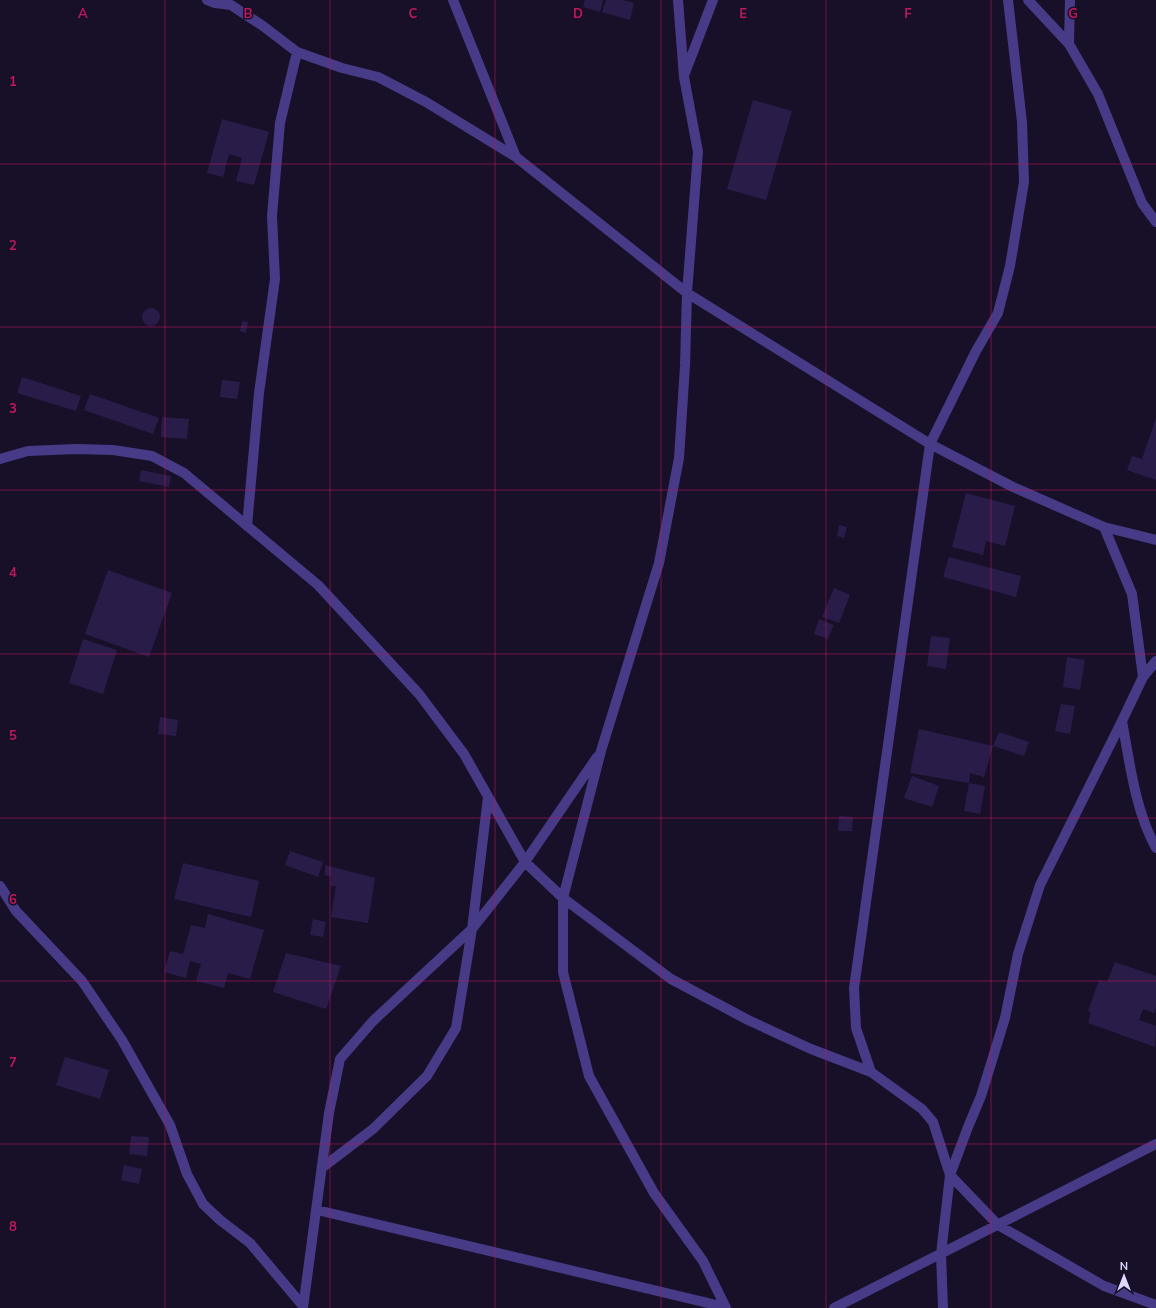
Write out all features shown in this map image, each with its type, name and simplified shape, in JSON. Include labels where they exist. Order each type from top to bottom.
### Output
[{"type":"street","points":[[207,0],[215,3],[231,5],[263,26],[297,52],[342,68],[378,77],[426,102],[516,157],[687,293],[930,444],[1012,487],[1104,527],[1156,540]]},
{"type":"street","points":[[453,0],[516,157]]},
{"type":"street","points":[[678,0],[684,77],[698,152],[687,293],[685,366],[678,458],[659,563],[600,751],[563,898],[563,972],[589,1076],[654,1192],[703,1261],[726,1308]]},
{"type":"street","points":[[684,77],[713,0]]},
{"type":"street","points":[[871,1072],[856,1028],[854,988],[930,444],[976,351],[998,313],[1010,266],[1024,182],[1022,122],[1008,0]]},
{"type":"street","points":[[1028,0],[1069,44],[1098,94],[1142,203],[1156,222]]},
{"type":"street","points":[[1069,44],[1070,0]]},
{"type":"street","points":[[247,526],[259,393],[275,279],[272,216],[280,123],[297,52]]},
{"type":"street","points":[[0,459],[28,451],[76,449],[113,450],[152,456],[184,472],[318,585],[419,694],[464,754],[525,862],[563,898],[671,979],[748,1020],[811,1049],[871,1072],[922,1109],[933,1122],[950,1176],[998,1225],[1104,1286],[1156,1306]]},
{"type":"street","points":[[1104,527],[1132,594],[1143,678]]},
{"type":"street","points":[[942,1308],[941,1254],[950,1176],[983,1089],[1005,1018],[1018,954],[1040,885],[1143,678],[1156,661]]},
{"type":"street","points":[[1122,721],[1134,785],[1147,833],[1156,848]]},
{"type":"street","points":[[303,1307],[329,1113],[340,1059],[373,1021],[472,929],[525,862],[600,751]]},
{"type":"street","points":[[322,1167],[373,1129],[427,1076],[456,1028],[472,929],[488,797]]},
{"type":"street","points":[[0,886],[16,911],[82,981],[122,1040],[170,1125],[187,1174],[203,1204],[220,1220],[250,1243],[303,1307]]},
{"type":"street","points":[[834,1308],[1156,1144]]},
{"type":"street","points":[[317,1210],[726,1308]]},
{"type":"building","points":[[585,0],[603,0],[600,12],[583,7]]},
{"type":"building","points":[[606,0],[622,0],[634,3],[630,20],[602,12]]},
{"type":"building","points":[[753,100],[792,111],[766,200],[727,189]]},
{"type":"building","points":[[222,119],[269,132],[254,185],[236,181],[242,158],[229,154],[223,177],[207,173]]},
{"type":"building","points":[[151,308],[157,311],[160,317],[157,323],[151,326],[145,323],[142,317],[145,311]]},
{"type":"building","points":[[242,321],[248,322],[246,333],[240,331]]},
{"type":"building","points":[[22,377],[81,396],[76,411],[17,393]]},
{"type":"building","points":[[222,380],[240,382],[237,399],[220,397]]},
{"type":"building","points":[[90,394],[159,418],[153,434],[84,410]]},
{"type":"building","points":[[162,417],[189,419],[187,439],[161,437]]},
{"type":"building","points":[[1156,418],[1156,480],[1127,470],[1132,456],[1142,459]]},
{"type":"building","points":[[141,470],[171,476],[169,487],[139,481]]},
{"type":"building","points":[[966,493],[1015,506],[1005,546],[986,541],[983,555],[952,547]]},
{"type":"building","points":[[839,525],[847,527],[844,538],[837,536]]},
{"type":"building","points":[[949,557],[1021,576],[1016,597],[943,577]]},
{"type":"building","points":[[108,570],[172,593],[149,657],[85,634]]},
{"type":"building","points":[[834,588],[850,595],[839,623],[822,617]]},
{"type":"building","points":[[819,619],[834,625],[828,639],[814,634]]},
{"type":"building","points":[[931,636],[950,638],[946,669],[927,666]]},
{"type":"building","points":[[83,639],[117,650],[103,694],[69,683]]},
{"type":"building","points":[[1067,657],[1085,660],[1080,690],[1063,687]]},
{"type":"building","points":[[1061,704],[1075,706],[1070,734],[1055,731]]},
{"type":"building","points":[[160,717],[178,720],[176,736],[158,734]]},
{"type":"building","points":[[919,729],[993,746],[984,777],[970,773],[969,783],[910,773]]},
{"type":"building","points":[[999,732],[1029,742],[1024,756],[993,746]]},
{"type":"building","points":[[912,776],[939,786],[932,807],[904,798]]},
{"type":"building","points":[[969,783],[985,786],[980,814],[964,811]]},
{"type":"building","points":[[839,816],[853,817],[852,831],[838,831]]},
{"type":"building","points":[[290,851],[323,862],[318,877],[285,865]]},
{"type":"building","points":[[183,863],[259,881],[251,917],[174,899]]},
{"type":"building","points":[[325,865],[375,878],[368,923],[331,917],[336,886],[330,886],[331,877],[325,875]]},
{"type":"building","points":[[208,914],[264,930],[250,979],[228,973],[224,988],[196,981],[201,964],[190,961],[186,978],[164,972],[170,951],[183,954],[191,925],[205,928]]},
{"type":"building","points":[[313,919],[326,922],[323,937],[310,935]]},
{"type":"building","points":[[286,953],[341,966],[326,1009],[273,992]]},
{"type":"building","points":[[1115,962],[1156,976],[1156,1008],[1154,1013],[1143,1009],[1139,1020],[1156,1026],[1155,1047],[1088,1023],[1091,1012],[1088,1011],[1099,980],[1107,982]]},
{"type":"building","points":[[65,1057],[109,1070],[100,1099],[56,1085]]},
{"type":"building","points":[[131,1136],[149,1137],[147,1156],[129,1154]]},
{"type":"building","points":[[124,1165],[142,1169],[139,1184],[121,1180]]}]
